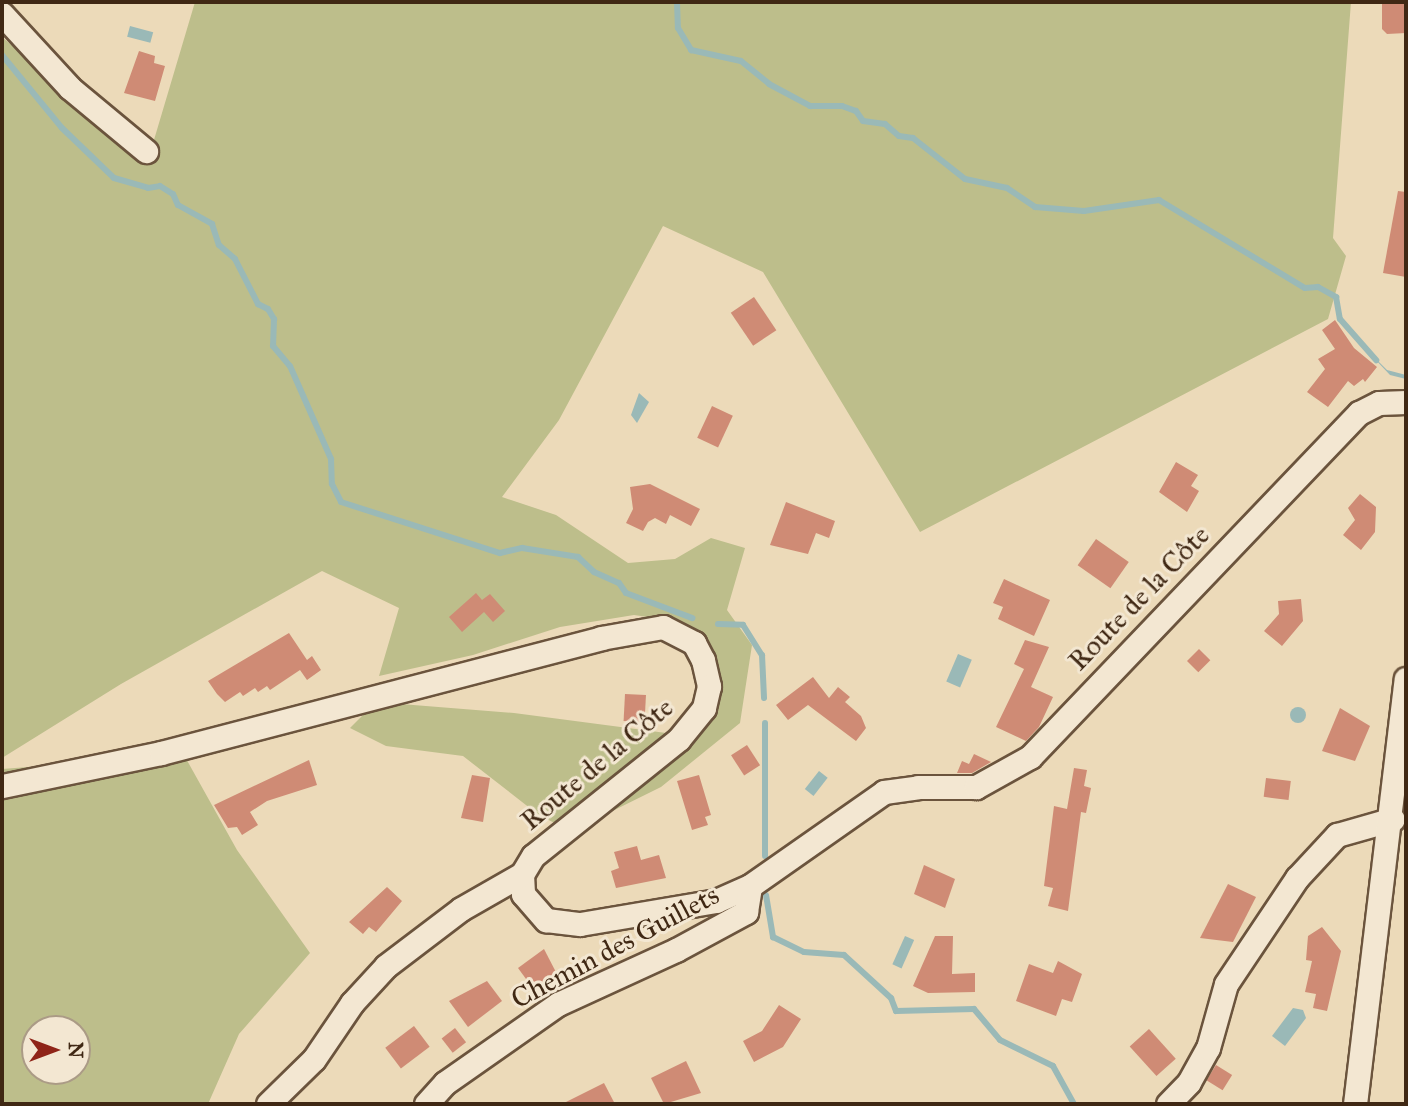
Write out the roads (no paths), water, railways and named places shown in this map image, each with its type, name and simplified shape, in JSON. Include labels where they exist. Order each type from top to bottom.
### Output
[{"type":"street","points":[[2,14],[70,88],[146,151]]},
{"type":"street","name":"Route de la Côte","points":[[2,786],[161,753],[647,627],[663,627],[694,643],[709,686],[699,718],[533,856],[522,874],[523,894],[533,910],[546,920],[563,923],[681,910],[750,886],[884,792],[918,786],[976,787],[1030,757],[1359,413],[1379,403],[1406,402]]},
{"type":"street","points":[[1355,1104],[1393,819],[1401,789],[1406,679]]},
{"type":"street","points":[[1168,1104],[1189,1082],[1208,1048],[1226,984],[1297,878],[1337,835],[1393,819]]},
{"type":"street","points":[[268,1104],[314,1059],[352,1003],[386,966],[461,909],[522,874]]},
{"type":"street","name":"Chemin des Guillets","points":[[426,1104],[454,1075],[558,1003],[676,950],[746,912],[750,886]]},
{"type":"water","points":[[130,26],[153,32],[150,43],[127,37]]},
{"type":"water","points":[[1356,339],[1387,370],[1406,375],[1406,379],[1390,375]]},
{"type":"water","points":[[639,393],[649,402],[637,423],[631,415]]},
{"type":"water","points":[[958,654],[972,660],[960,687],[946,682]]},
{"type":"water","points":[[1295,707],[1301,707],[1306,715],[1304,721],[1295,723],[1290,718],[1290,712]]},
{"type":"water","points":[[819,771],[828,778],[814,796],[805,789]]},
{"type":"water","points":[[905,936],[914,940],[902,968],[892,964]]},
{"type":"water","points":[[1293,1008],[1303,1010],[1306,1018],[1285,1046],[1272,1036]]},
{"type":"waterway","points":[[677,2],[678,28],[691,50],[741,61],[769,84],[810,106],[842,106],[856,111],[863,121],[885,124],[899,136],[913,138],[965,179],[1007,188],[1035,207],[1084,211],[1159,200],[1305,288],[1318,287],[1336,297],[1340,319],[1376,360]]},
{"type":"waterway","points":[[2,55],[62,128],[114,178],[148,188],[160,186],[173,194],[178,205],[212,224],[219,245],[235,259],[258,304],[268,309],[274,319],[273,346],[290,366],[331,459],[332,484],[341,502],[500,553],[522,548],[578,557],[594,572],[619,583],[626,593],[692,618]]},
{"type":"waterway","points":[[718,624],[743,625],[762,655],[764,698]]},
{"type":"waterway","points":[[765,723],[765,856]]},
{"type":"waterway","points":[[766,895],[773,937],[804,952],[844,955],[891,998],[896,1011],[974,1009],[1000,1040],[1053,1066],[1074,1104]]}]
